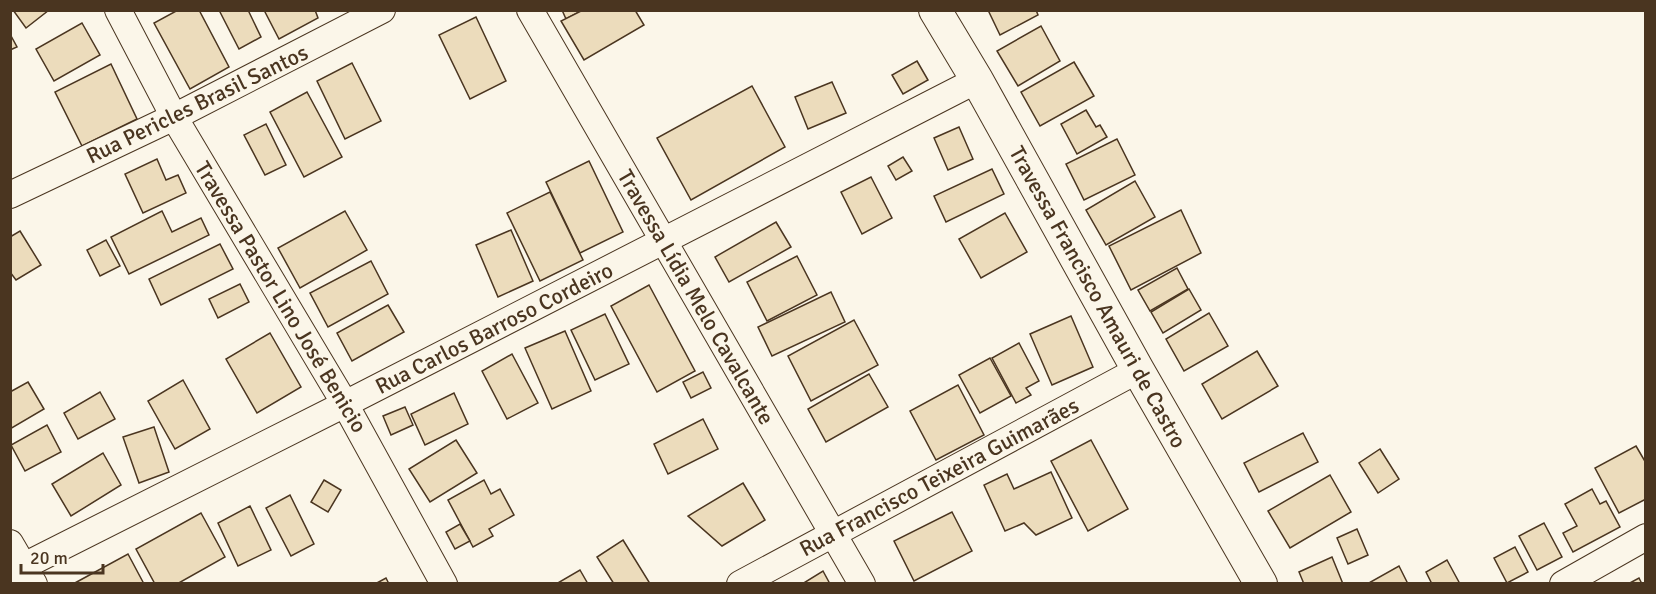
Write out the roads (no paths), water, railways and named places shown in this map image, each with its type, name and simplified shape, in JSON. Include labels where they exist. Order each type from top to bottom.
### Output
[{"type":"street","name":"Travessa Pastor Lino José Benicio","points":[[118,10],[174,117],[345,404],[444,584]]},
{"type":"street","name":"Rua Pericles Brasil Santos","points":[[10,195],[174,117],[382,10]]},
{"type":"street","name":"Travessa Lídia Melo Cavalcante","points":[[530,10],[862,584]]},
{"type":"street","name":"Travessa Francisco Amauri de Castro","points":[[935,10],[977,80],[1138,370],[1261,584]]},
{"type":"street","name":"Rua Carlos Barroso Cordeiro","points":[[23,574],[345,404],[977,80]]},
{"type":"street","name":"Rua Francisco Teixeira Guimarães","points":[[740,584],[1138,370]]},
{"type":"street","points":[[1563,584],[1645,538]]},
{"type":"street","points":[[10,543],[23,574]]}]
